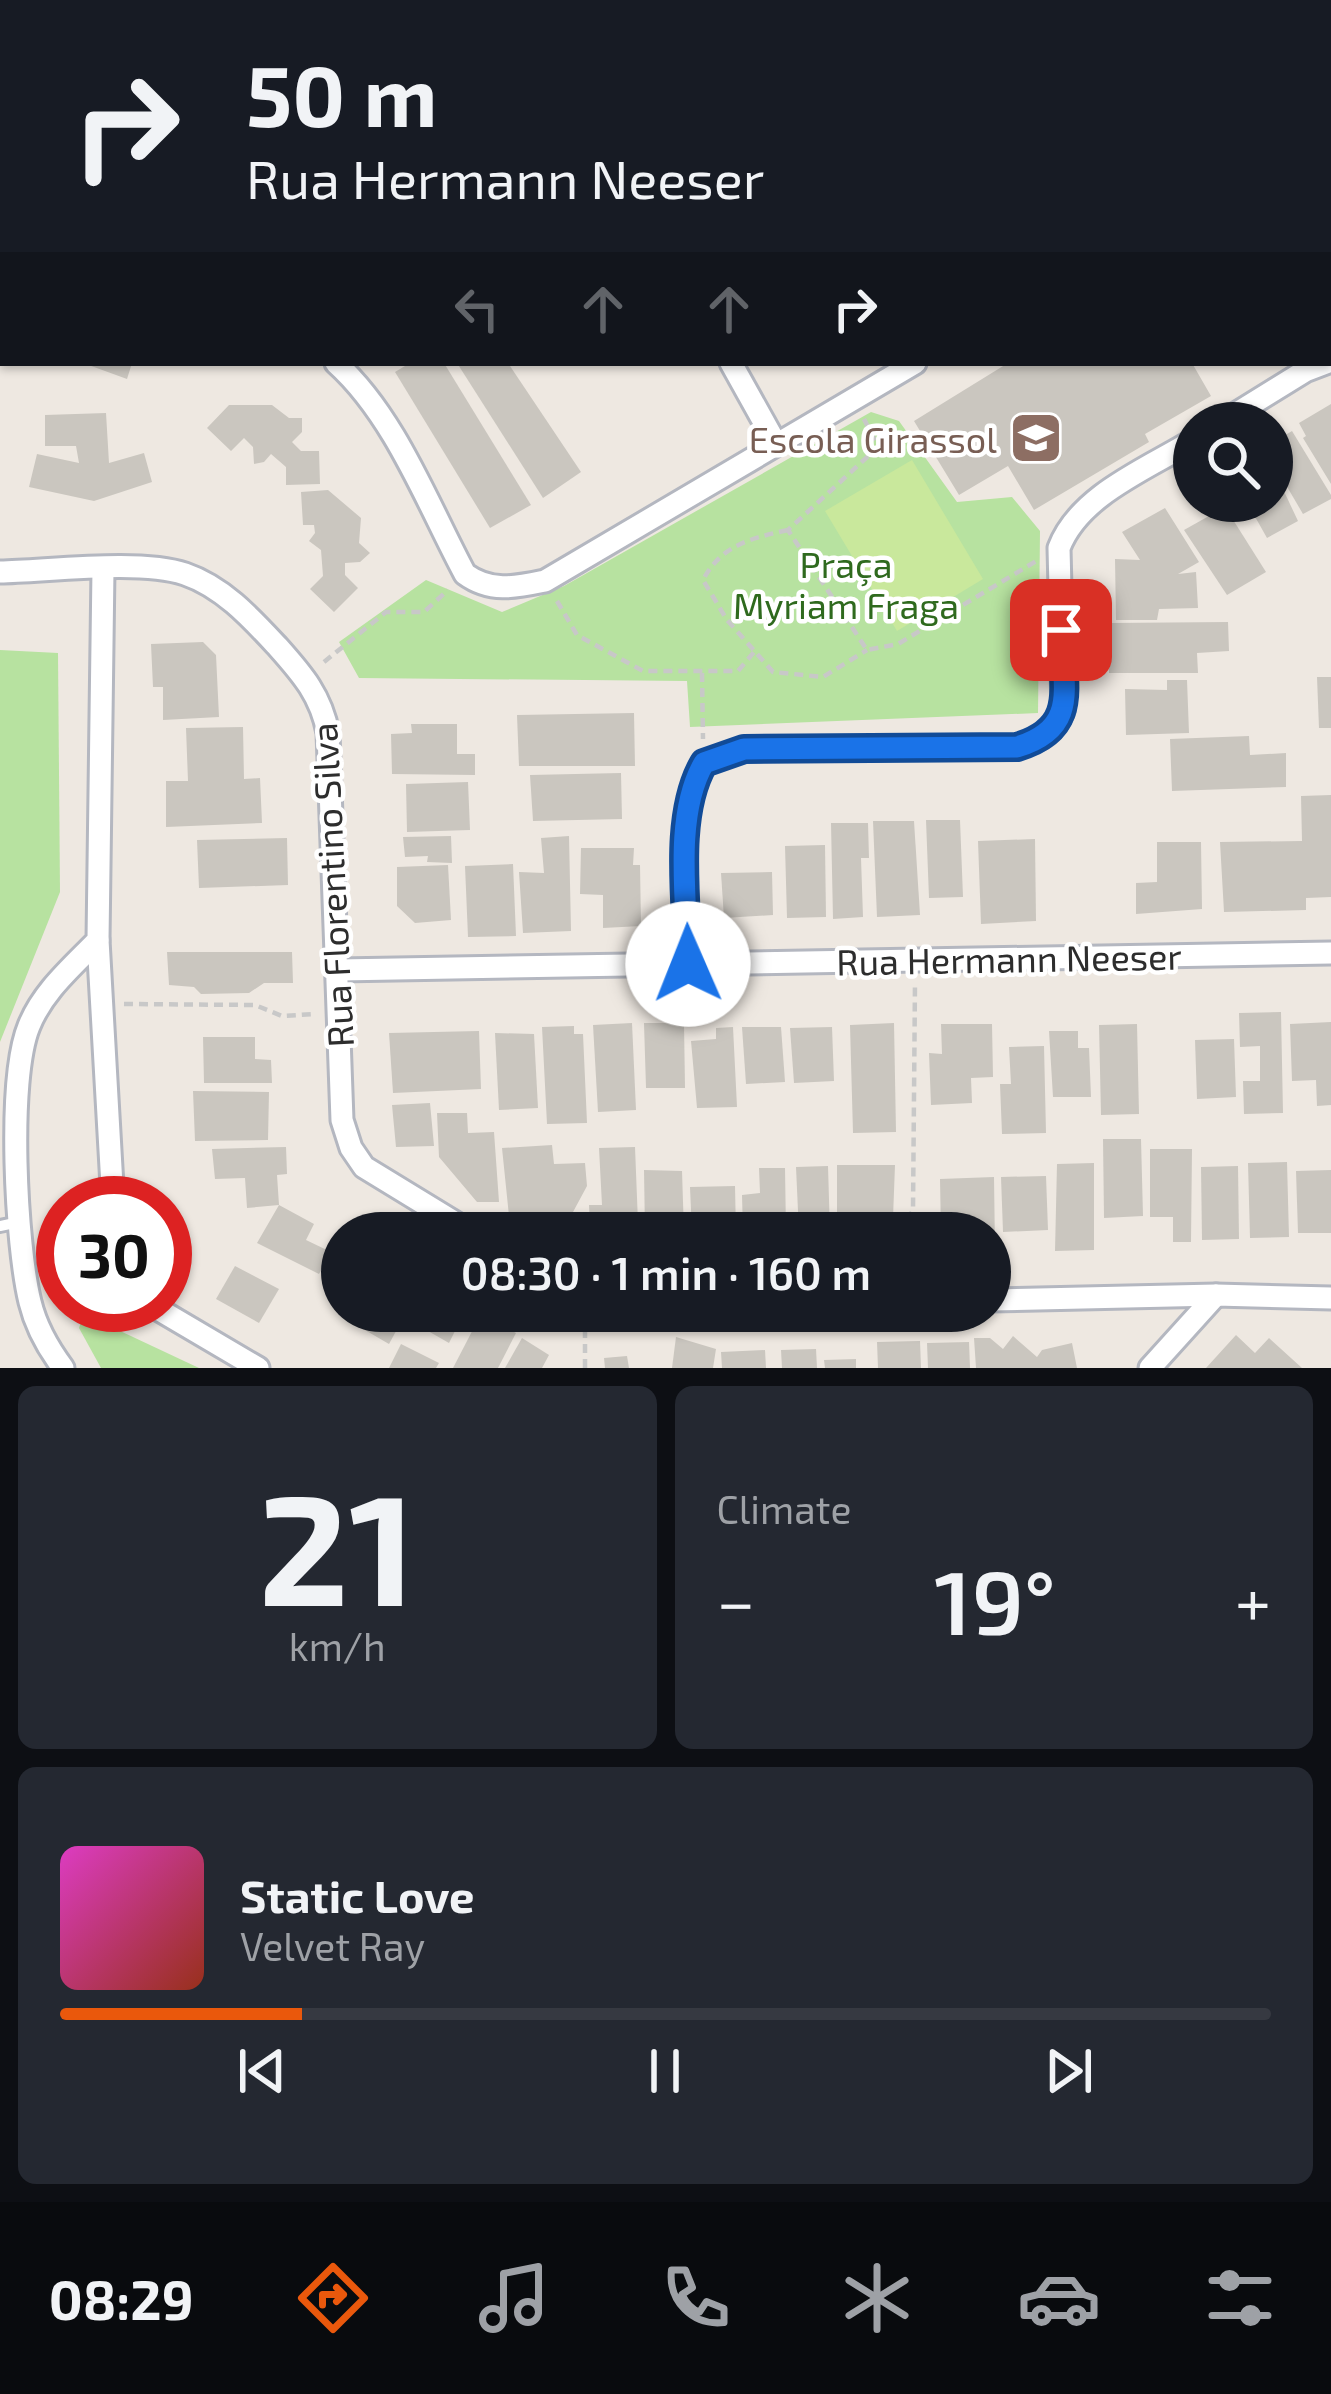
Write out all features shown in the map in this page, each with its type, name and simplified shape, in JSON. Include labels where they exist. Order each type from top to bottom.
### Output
[{"type":"street","points":[[338,366],[398,448],[466,574],[496,587],[545,580],[910,366]]},
{"type":"street","points":[[733,366],[775,442]]},
{"type":"street","points":[[1255,402],[1318,366]]},
{"type":"street","points":[[688,964],[688,796],[704,763],[744,749],[1017,747],[1040,740],[1055,730],[1063,711],[1059,548],[1067,526],[1085,507],[1173,453]]},
{"type":"street","points":[[103,569],[98,940],[111,1176]]},
{"type":"street","name":"Rua Florentino Silva","points":[[0,572],[165,570],[207,584],[244,610],[304,676],[319,698],[328,734],[342,1120],[351,1148],[364,1166],[438,1212]]},
{"type":"street","points":[[63,1368],[40,1332],[10,1224],[19,1061],[40,1003],[98,940]]},
{"type":"street","name":"Rua Hermann Neeser","points":[[338,970],[1331,953]]},
{"type":"street","points":[[1150,1368],[1216,1295]]},
{"type":"street","points":[[1011,1300],[1331,1298]]},
{"type":"street","points":[[192,1329],[258,1368]]},
{"type":"path","points":[[852,398],[878,447],[788,530],[743,540],[712,563],[703,580],[714,602],[773,672],[823,677],[867,650],[898,644],[1059,548]]},
{"type":"path","points":[[788,530],[867,650]]},
{"type":"path","points":[[304,676],[386,612],[424,612],[466,574]]},
{"type":"path","points":[[545,580],[577,635],[643,671],[738,671],[754,651]]},
{"type":"path","points":[[702,673],[704,763]]},
{"type":"path","points":[[912,1212],[915,991]]},
{"type":"path","points":[[102,1003],[255,1005],[282,1016],[338,1013]]},
{"type":"path","points":[[585,1332],[585,1368]]},
{"type":"green space","name":"Praça Myriam Fraga","points":[[871,412],[899,421],[957,502],[1012,497],[1040,531],[1038,713],[690,727],[687,681],[359,678],[339,642],[426,580],[502,612],[564,586]]},
{"type":"green space","points":[[912,460],[983,579],[897,631],[825,511]]},
{"type":"green space","points":[[0,650],[58,653],[60,892],[0,1042]]},
{"type":"green space","points":[[81,1332],[122,1332],[199,1368],[101,1368]]},
{"type":"building","points":[[91,366],[131,366],[127,379]]},
{"type":"building","points":[[405,366],[446,366],[531,505],[490,528],[395,372]]},
{"type":"building","points":[[459,366],[510,366],[581,472],[543,498]]},
{"type":"building","name":"Escola Girassol","points":[[1003,366],[1194,366],[1211,396],[1201,402],[1173,402],[1173,418],[1145,434],[1149,442],[1034,510],[1008,466],[959,495],[914,421]]},
{"type":"building","points":[[1331,404],[1331,484],[1299,423]]},
{"type":"building","points":[[229,405],[272,405],[289,418],[302,418],[302,432],[292,442],[301,451],[319,451],[320,484],[286,485],[286,467],[271,454],[254,464],[253,447],[244,438],[231,451],[207,428]]},
{"type":"building","points":[[106,413],[109,463],[144,453],[152,482],[94,501],[29,487],[37,454],[79,463],[76,446],[45,446],[45,415]]},
{"type":"building","points":[[1293,433],[1331,495],[1303,514],[1293,497]]},
{"type":"building","points":[[328,490],[361,518],[359,543],[370,553],[360,562],[345,563],[345,575],[358,588],[334,612],[310,589],[323,576],[321,550],[309,541],[314,525],[303,525],[301,492]]},
{"type":"building","points":[[1165,508],[1199,562],[1178,574],[1196,572],[1198,608],[1159,609],[1157,620],[1116,620],[1115,559],[1140,560],[1122,532]]},
{"type":"building","points":[[1293,510],[1298,521],[1267,538],[1258,522],[1293,522]]},
{"type":"building","points":[[1198,522],[1234,522],[1266,572],[1227,595],[1184,530]]},
{"type":"building","points":[[1228,622],[1229,651],[1197,653],[1198,673],[1109,673],[1109,623]]},
{"type":"building","points":[[203,642],[216,655],[219,717],[163,720],[163,687],[153,687],[151,644]]},
{"type":"building","points":[[1317,677],[1331,677],[1331,728],[1319,728]]},
{"type":"building","points":[[1167,680],[1187,680],[1189,733],[1126,735],[1125,689],[1167,690]]},
{"type":"building","points":[[634,713],[635,766],[519,766],[517,715]]},
{"type":"building","points":[[411,724],[457,724],[457,754],[475,754],[475,775],[392,774],[391,734],[412,733]]},
{"type":"building","points":[[243,727],[244,779],[260,778],[262,823],[166,827],[166,781],[188,781],[186,728]]},
{"type":"building","points":[[1249,736],[1250,755],[1286,753],[1286,787],[1172,791],[1170,739]]},
{"type":"building","points":[[621,773],[622,819],[533,821],[530,775]]},
{"type":"building","points":[[468,782],[470,830],[407,832],[406,784]]},
{"type":"building","points":[[1331,795],[1331,897],[1306,898],[1306,910],[1224,912],[1220,842],[1302,841],[1301,796]]},
{"type":"building","points":[[926,820],[960,820],[963,897],[929,898]]},
{"type":"building","points":[[873,821],[914,821],[920,915],[877,917]]},
{"type":"building","points":[[831,823],[868,823],[869,858],[861,858],[863,917],[833,919]]},
{"type":"building","points":[[451,836],[452,863],[427,862],[428,856],[405,857],[403,837]]},
{"type":"building","points":[[569,836],[571,931],[523,933],[519,872],[544,873],[541,838]]},
{"type":"building","points":[[287,838],[288,885],[199,888],[197,840]]},
{"type":"building","points":[[1035,839],[1036,921],[981,924],[978,841]]},
{"type":"building","points":[[1157,842],[1201,842],[1202,909],[1136,914],[1136,883],[1157,882]]},
{"type":"building","points":[[825,845],[826,917],[787,918],[785,846]]},
{"type":"building","points":[[581,848],[634,848],[633,865],[640,865],[641,926],[603,928],[603,895],[580,894]]},
{"type":"building","points":[[513,864],[516,936],[468,937],[465,866]]},
{"type":"building","points":[[448,865],[451,920],[415,923],[397,906],[397,867]]},
{"type":"building","points":[[772,872],[773,915],[724,918],[721,873]]},
{"type":"building","points":[[167,952],[292,952],[293,983],[264,983],[249,993],[201,994],[194,987],[169,985]]},
{"type":"building","points":[[1281,1012],[1283,1113],[1244,1114],[1243,1081],[1260,1081],[1260,1046],[1240,1047],[1239,1013]]},
{"type":"building","points":[[1331,1022],[1331,1105],[1317,1106],[1316,1080],[1292,1081],[1290,1024]]},
{"type":"building","points":[[632,1023],[636,1110],[598,1112],[593,1025]]},
{"type":"building","points":[[644,1023],[684,1023],[685,1088],[646,1088]]},
{"type":"building","points":[[894,1023],[896,1132],[853,1133],[850,1025]]},
{"type":"building","points":[[941,1024],[992,1024],[993,1077],[971,1078],[972,1103],[931,1105],[929,1053],[942,1054]]},
{"type":"building","points":[[1137,1024],[1139,1114],[1101,1115],[1099,1025]]},
{"type":"building","points":[[574,1026],[574,1034],[583,1034],[587,1123],[547,1124],[542,1027]]},
{"type":"building","points":[[733,1027],[737,1107],[697,1108],[691,1041],[716,1039],[716,1028]]},
{"type":"building","points":[[742,1027],[781,1027],[785,1082],[746,1084]]},
{"type":"building","points":[[832,1027],[834,1081],[794,1083],[790,1028]]},
{"type":"building","points":[[479,1031],[481,1089],[393,1093],[389,1033]]},
{"type":"building","points":[[1049,1031],[1078,1031],[1078,1048],[1089,1048],[1091,1097],[1053,1097]]},
{"type":"building","points":[[495,1033],[534,1034],[538,1108],[499,1110]]},
{"type":"building","points":[[203,1037],[255,1037],[255,1059],[271,1060],[272,1083],[204,1083]]},
{"type":"building","points":[[1234,1039],[1236,1097],[1197,1099],[1195,1040]]},
{"type":"building","points":[[1044,1046],[1046,1133],[1002,1134],[1000,1084],[1011,1084],[1009,1047]]},
{"type":"building","points":[[193,1091],[269,1092],[268,1140],[195,1141]]},
{"type":"building","points":[[430,1103],[434,1146],[396,1147],[392,1105]]},
{"type":"building","points":[[437,1113],[467,1113],[468,1133],[494,1132],[499,1202],[477,1202],[439,1157]]},
{"type":"building","points":[[1103,1139],[1141,1139],[1143,1216],[1104,1218]]},
{"type":"building","points":[[552,1145],[554,1164],[585,1163],[587,1186],[573,1212],[509,1212],[502,1148]]},
{"type":"building","points":[[286,1147],[287,1174],[277,1175],[279,1205],[247,1208],[245,1178],[215,1179],[212,1149]]},
{"type":"building","points":[[635,1147],[638,1212],[589,1212],[589,1205],[602,1205],[599,1148]]},
{"type":"building","points":[[1150,1149],[1192,1149],[1191,1242],[1173,1242],[1173,1217],[1150,1217]]},
{"type":"building","points":[[1287,1162],[1289,1237],[1250,1238],[1248,1163]]},
{"type":"building","points":[[1094,1163],[1094,1250],[1055,1251],[1057,1164]]},
{"type":"building","points":[[837,1165],[895,1165],[893,1212],[837,1212]]},
{"type":"building","points":[[828,1166],[829,1212],[798,1212],[796,1167]]},
{"type":"building","points":[[1238,1166],[1239,1239],[1202,1240],[1201,1167]]},
{"type":"building","points":[[759,1168],[785,1168],[786,1212],[742,1212],[742,1195],[760,1193]]},
{"type":"building","points":[[644,1170],[682,1171],[683,1212],[645,1212]]},
{"type":"building","points":[[1331,1170],[1331,1233],[1298,1233],[1296,1171]]},
{"type":"building","points":[[1046,1176],[1048,1230],[1011,1232],[1011,1212],[1002,1212],[1001,1177]]},
{"type":"building","points":[[994,1177],[994,1212],[941,1212],[940,1179]]},
{"type":"building","points":[[735,1186],[736,1212],[691,1212],[690,1187]]},
{"type":"building","points":[[279,1205],[314,1224],[306,1240],[321,1247],[321,1270],[319,1274],[257,1243]]},
{"type":"building","points":[[235,1266],[279,1289],[259,1323],[216,1299]]},
{"type":"building","points":[[368,1332],[396,1332],[389,1344]]},
{"type":"building","points":[[430,1332],[454,1332],[449,1343]]},
{"type":"building","points":[[472,1332],[516,1333],[498,1368],[453,1368]]},
{"type":"building","points":[[1236,1335],[1255,1353],[1269,1338],[1302,1368],[1206,1368]]},
{"type":"building","points":[[1013,1336],[1037,1357],[1042,1350],[1072,1343],[1077,1368],[976,1368],[974,1338],[990,1338],[1003,1349]]},
{"type":"building","points":[[676,1337],[716,1349],[713,1368],[672,1368]]},
{"type":"building","points":[[522,1338],[549,1355],[542,1368],[505,1368]]},
{"type":"building","points":[[920,1341],[921,1368],[878,1368],[877,1342]]},
{"type":"building","points":[[969,1342],[970,1368],[928,1368],[927,1343]]},
{"type":"building","points":[[401,1344],[439,1363],[436,1368],[389,1368]]},
{"type":"building","points":[[816,1349],[817,1368],[782,1368],[781,1350]]},
{"type":"building","points":[[765,1350],[766,1368],[722,1368],[721,1352]]},
{"type":"building","points":[[627,1356],[629,1368],[605,1368],[604,1358]]},
{"type":"building","points":[[856,1359],[856,1368],[825,1368],[824,1360]]},
{"type":"place","name":"Escola Girassol","points":[[1036,438]]},
{"type":"route","points":[[688,964],[688,796],[704,763],[744,749],[1017,747],[1040,740],[1055,730],[1063,711],[1061,630]]}]
